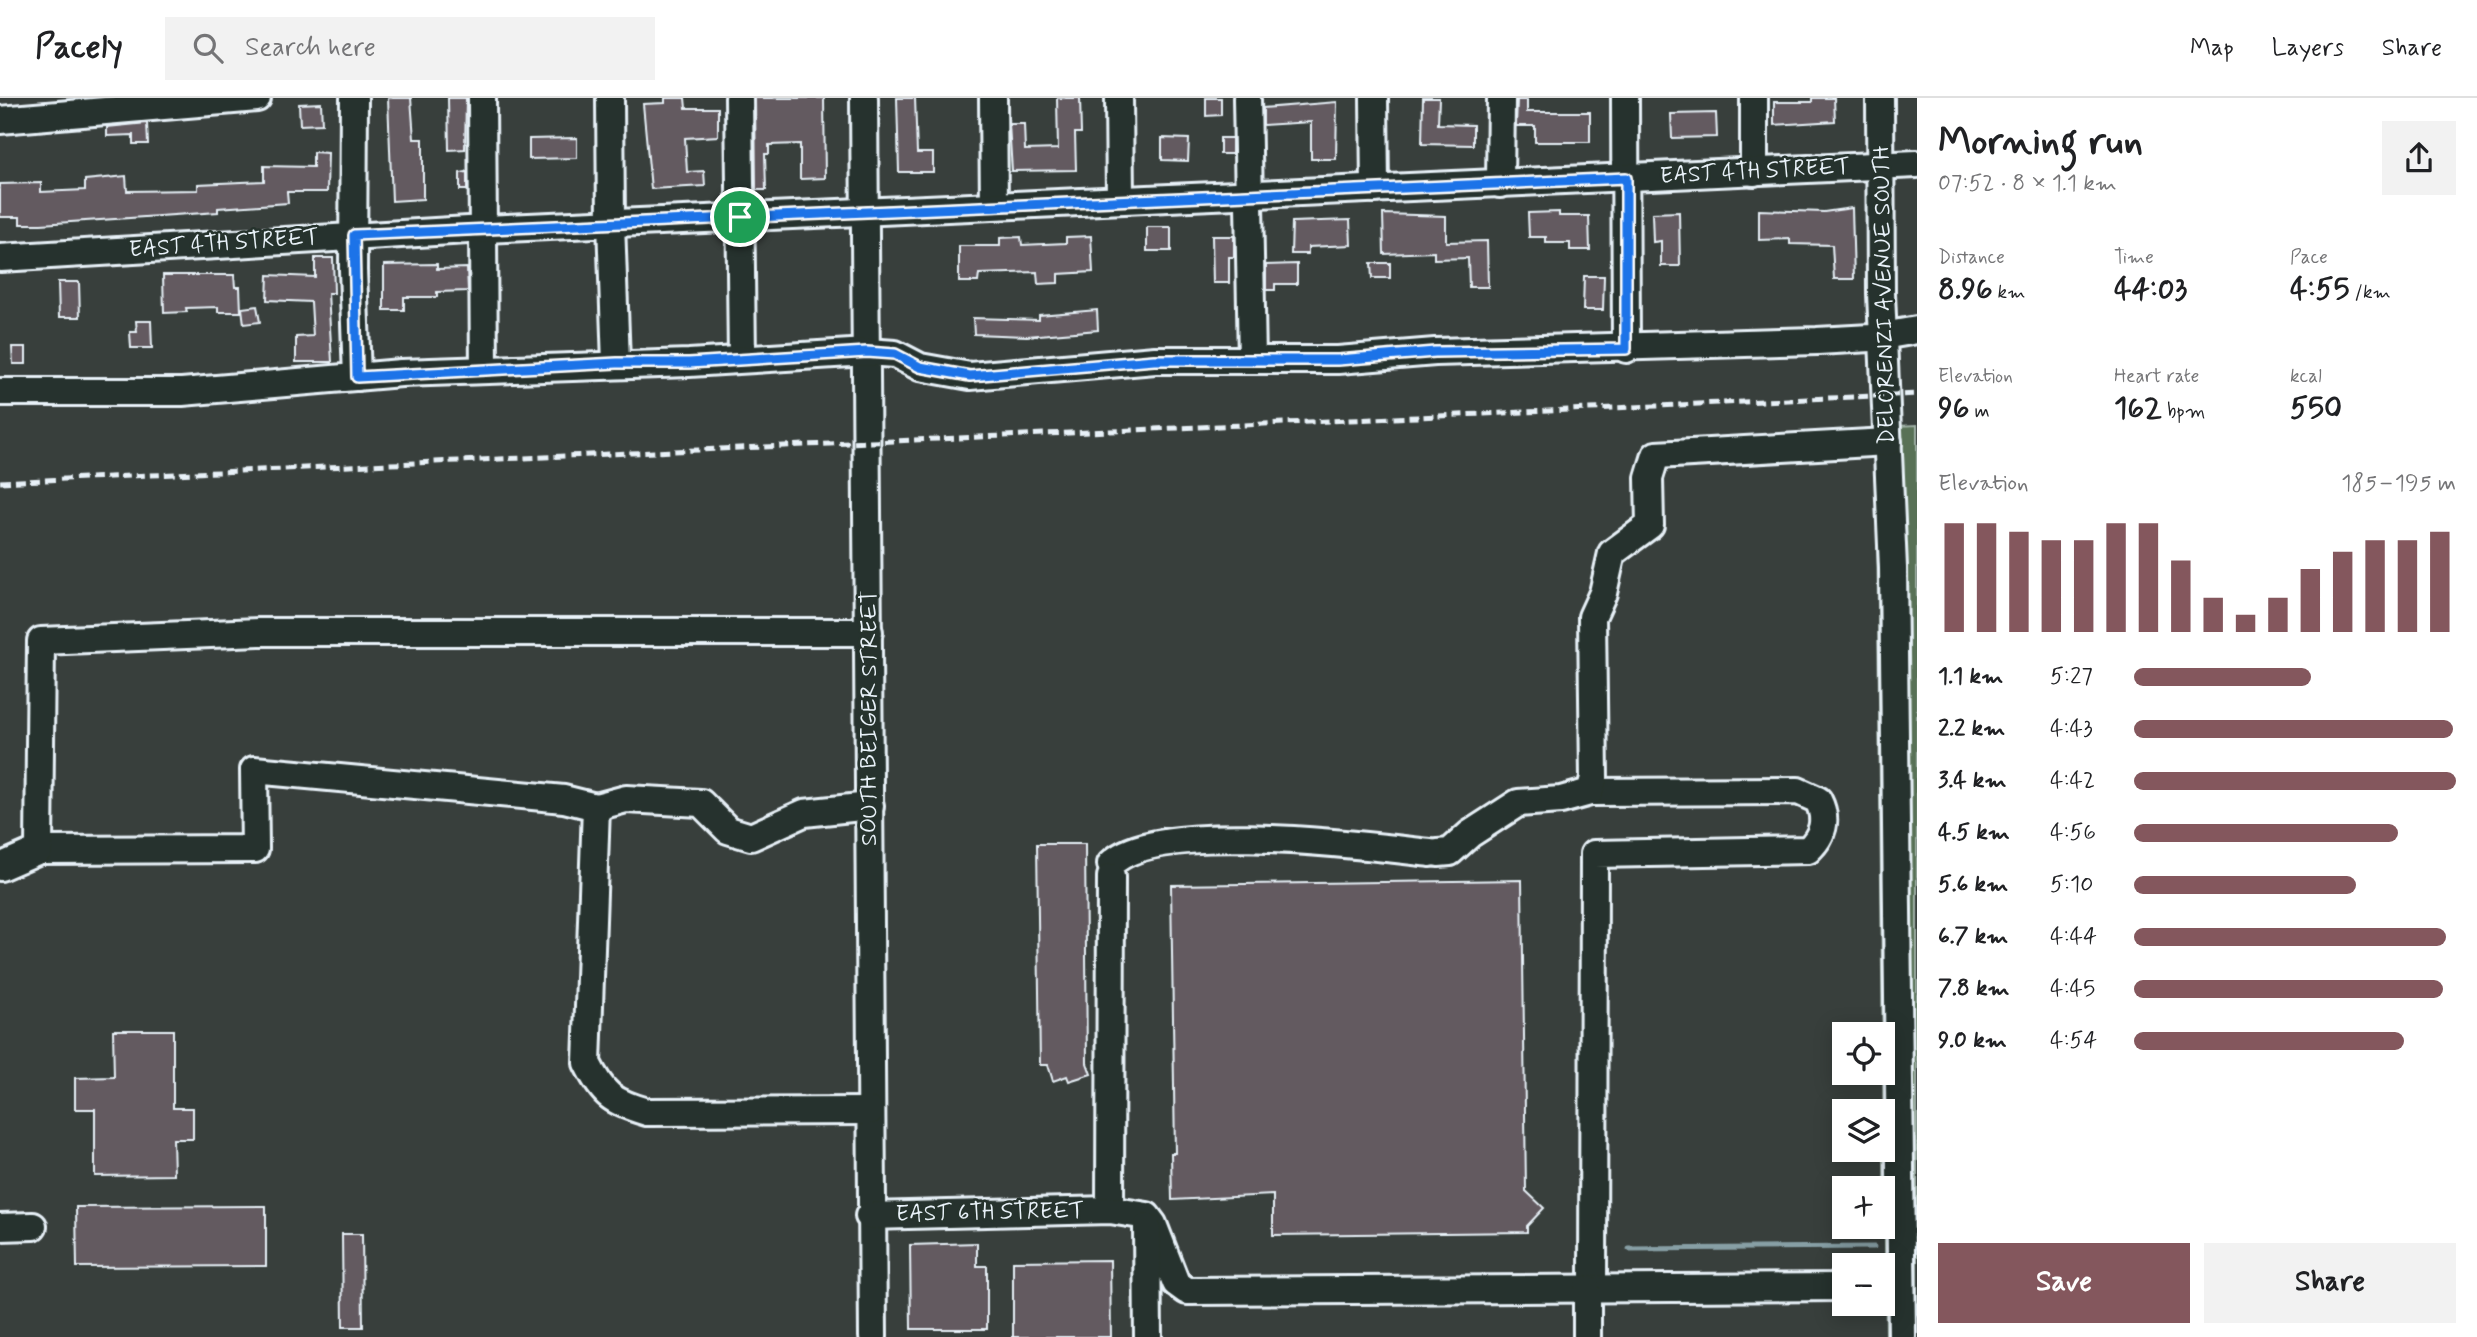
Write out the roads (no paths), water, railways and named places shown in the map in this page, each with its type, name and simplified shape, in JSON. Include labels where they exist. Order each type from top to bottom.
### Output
[{"type":"street","points":[[0,120],[257,98]]},
{"type":"street","points":[[354,98],[357,377]]},
{"type":"street","points":[[482,98],[484,370]]},
{"type":"street","points":[[610,98],[611,223],[617,363]]},
{"type":"street","points":[[738,98],[742,359]]},
{"type":"street","name":"SOUTH BEIGER STREET","points":[[864,98],[870,806],[869,1216],[873,1337]]},
{"type":"street","points":[[993,98],[994,205]]},
{"type":"street","points":[[1119,98],[1120,200]]},
{"type":"street","points":[[1247,98],[1252,360]]},
{"type":"street","points":[[1374,98],[1375,189]]},
{"type":"street","points":[[1500,184],[1501,98]]},
{"type":"street","points":[[1625,98],[1626,349]]},
{"type":"street","points":[[1754,98],[1754,172]]},
{"type":"street","name":"DELORENZI AVENUE SOUTH","points":[[1880,98],[1882,336],[1907,872],[1909,1084],[1895,1266]]},
{"type":"street","name":"EAST 4TH STREET","points":[[0,258],[354,235],[1917,164]]},
{"type":"street","points":[[0,392],[182,393],[357,377],[867,352],[895,354],[920,367],[970,376],[1154,360],[1338,360],[1435,352],[1626,349],[1882,336],[1917,330]]},
{"type":"street","points":[[1590,792],[1594,778],[1592,617],[1603,593],[1612,554],[1650,525],[1649,478],[1656,455],[1888,442]]},
{"type":"street","points":[[39,850],[41,641],[259,632],[869,632]]},
{"type":"street","points":[[0,867],[39,850],[256,849],[254,769],[564,799],[596,807],[626,799],[701,803],[728,830],[751,837],[804,813],[870,806]]},
{"type":"street","points":[[1110,1210],[1111,870],[1121,853],[1133,848],[1207,838],[1313,840],[1434,853],[1450,852],[1470,834],[1518,803],[1561,800],[1590,792],[1798,791],[1818,800],[1824,822],[1820,838],[1808,850],[1594,854],[1590,1289],[1587,1337]]},
{"type":"street","points":[[596,807],[587,1063],[600,1090],[622,1105],[647,1112],[870,1111]]},
{"type":"street","name":"EAST 6TH STREET","points":[[869,1216],[1110,1210],[1147,1216]]},
{"type":"street","points":[[1147,1216],[1176,1283],[1187,1291],[1832,1287]]},
{"type":"street","points":[[1147,1216],[1148,1337]]},
{"type":"street","points":[[0,1227],[33,1226]]},
{"type":"street","points":[[1895,1297],[1902,1337]]},
{"type":"waterway","points":[[1629,1249],[1874,1247]]},
{"type":"railway","points":[[0,482],[1917,394]]}]
